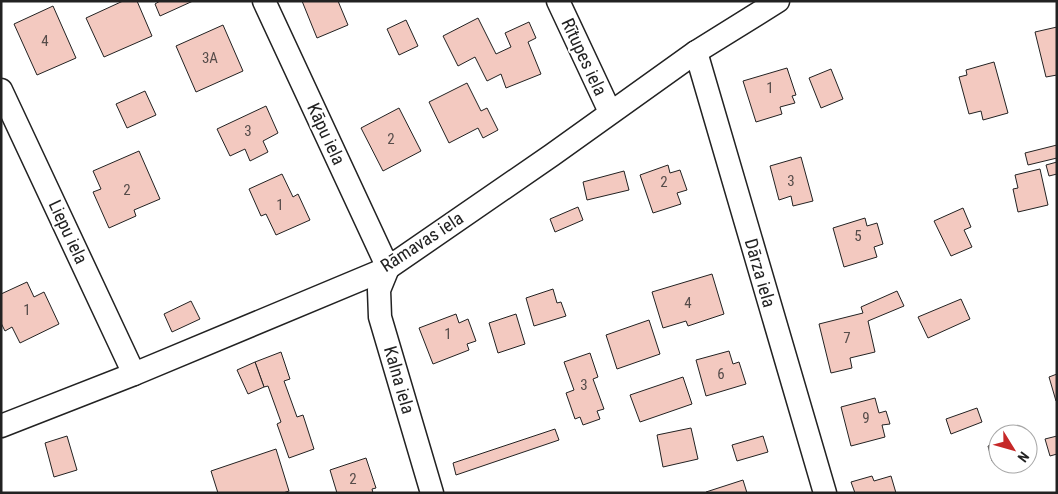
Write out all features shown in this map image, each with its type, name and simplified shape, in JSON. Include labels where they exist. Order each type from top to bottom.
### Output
[{"type":"street","name":"Kāpu iela","points":[[264,1],[388,268]]},
{"type":"street","name":"Rītupes iela","points":[[558,1],[610,112]]},
{"type":"street","name":"Rāmavas iela","points":[[1,426],[134,374],[388,268],[552,155],[696,52],[778,1]]},
{"type":"street","name":"Dārza iela","points":[[696,52],[825,493]]},
{"type":"street","name":"Liepu iela","points":[[1,90],[134,374]]},
{"type":"street","name":"Kalna iela","points":[[388,268],[379,290],[380,316],[432,493]]},
{"type":"building","points":[[123,1],[137,1],[152,36],[104,57],[86,18]]},
{"type":"building","points":[[160,1],[193,1],[160,16],[155,4]]},
{"type":"building","points":[[302,1],[338,1],[348,25],[317,38]]},
{"type":"building","points":[[53,6],[76,58],[37,75],[14,24]]},
{"type":"building","points":[[478,18],[496,54],[511,47],[505,33],[529,22],[536,38],[528,42],[541,74],[506,88],[501,74],[487,81],[475,57],[458,66],[443,36]]},
{"type":"building","points":[[406,20],[418,46],[399,55],[387,29]]},
{"type":"building","points":[[223,25],[243,71],[196,92],[176,46]]},
{"type":"building","points":[[1057,27],[1057,75],[1046,77],[1035,32]]},
{"type":"building","points":[[994,62],[1008,113],[983,120],[981,111],[969,114],[959,77],[967,75],[966,70]]},
{"type":"building","points":[[787,68],[796,95],[792,96],[795,103],[780,107],[782,114],[756,122],[743,81]]},
{"type":"building","points":[[831,69],[843,99],[821,108],[809,78]]},
{"type":"building","points":[[467,83],[481,111],[487,108],[498,130],[483,138],[478,128],[449,143],[429,102]]},
{"type":"building","points":[[145,91],[156,115],[127,128],[116,104]]},
{"type":"building","points":[[266,106],[278,133],[263,141],[268,152],[250,161],[245,149],[230,156],[217,129]]},
{"type":"building","points":[[399,108],[421,151],[383,171],[361,128]]},
{"type":"building","points":[[1057,145],[1057,158],[1028,165],[1025,153]]},
{"type":"building","points":[[139,151],[160,199],[134,210],[136,216],[109,228],[93,192],[101,189],[93,171]]},
{"type":"building","points":[[801,157],[813,201],[793,206],[791,196],[779,200],[770,166]]},
{"type":"building","points":[[1057,162],[1057,174],[1049,176],[1046,165]]},
{"type":"building","points":[[668,165],[670,173],[680,170],[687,190],[677,193],[681,204],[653,213],[640,175]]},
{"type":"building","points":[[1040,169],[1048,205],[1018,212],[1013,189],[1018,188],[1015,175]]},
{"type":"building","points":[[624,171],[629,190],[587,200],[583,182]]},
{"type":"building","points":[[282,174],[293,197],[298,194],[310,220],[276,235],[266,214],[261,216],[249,189]]},
{"type":"building","points":[[578,207],[583,220],[555,232],[550,219]]},
{"type":"building","points":[[963,208],[971,227],[964,230],[972,247],[951,256],[934,221]]},
{"type":"building","points":[[865,218],[867,226],[877,223],[883,244],[874,247],[877,257],[844,267],[833,228]]},
{"type":"building","points":[[712,274],[724,314],[688,326],[686,321],[663,328],[652,292]]},
{"type":"building","points":[[27,282],[34,297],[44,292],[59,324],[20,343],[12,327],[5,331],[1,323],[1,294]]},
{"type":"building","points":[[553,289],[557,303],[561,302],[566,316],[534,326],[526,298]]},
{"type":"building","points":[[897,291],[904,306],[868,321],[875,352],[850,358],[852,368],[831,373],[819,324],[863,313],[861,307]]},
{"type":"building","points":[[961,299],[970,319],[928,338],[918,317]]},
{"type":"building","points":[[191,301],[200,319],[172,332],[164,314]]},
{"type":"building","points":[[456,314],[459,323],[468,319],[476,341],[467,344],[469,350],[433,364],[419,328]]},
{"type":"building","points":[[516,314],[525,344],[498,353],[489,323]]},
{"type":"building","points":[[649,320],[660,354],[617,369],[606,335]]},
{"type":"building","points":[[729,351],[733,364],[739,362],[746,384],[706,396],[696,360]]},
{"type":"building","points":[[281,352],[290,379],[284,381],[297,417],[303,415],[314,449],[289,458],[277,424],[281,422],[268,386],[264,387],[255,362]]},
{"type":"building","points":[[590,353],[598,377],[593,379],[604,409],[597,411],[600,419],[583,425],[580,417],[575,419],[566,393],[574,390],[564,362]]},
{"type":"building","points":[[255,362],[264,387],[248,394],[237,370]]},
{"type":"building","points":[[1057,374],[1057,401],[1056,401],[1049,377]]},
{"type":"building","points":[[683,377],[692,404],[640,422],[630,395]]},
{"type":"building","points":[[875,398],[879,413],[886,411],[890,424],[882,425],[885,437],[851,446],[841,407]]},
{"type":"building","points":[[977,408],[982,422],[951,434],[946,419]]},
{"type":"building","points":[[691,428],[698,459],[663,467],[657,435]]},
{"type":"building","points":[[555,429],[559,440],[456,475],[453,463]]},
{"type":"building","points":[[67,436],[77,470],[54,477],[45,443]]},
{"type":"building","points":[[763,436],[768,452],[737,461],[732,445]]},
{"type":"building","points":[[1057,436],[1057,454],[1050,456],[1045,439]]},
{"type":"building","points":[[276,449],[289,491],[283,493],[218,493],[211,471]]},
{"type":"building","points":[[366,458],[376,488],[372,489],[373,493],[337,493],[330,470]]},
{"type":"building","points":[[872,476],[874,481],[891,476],[896,493],[855,493],[851,482]]},
{"type":"building","points":[[743,480],[747,493],[706,492]]}]
